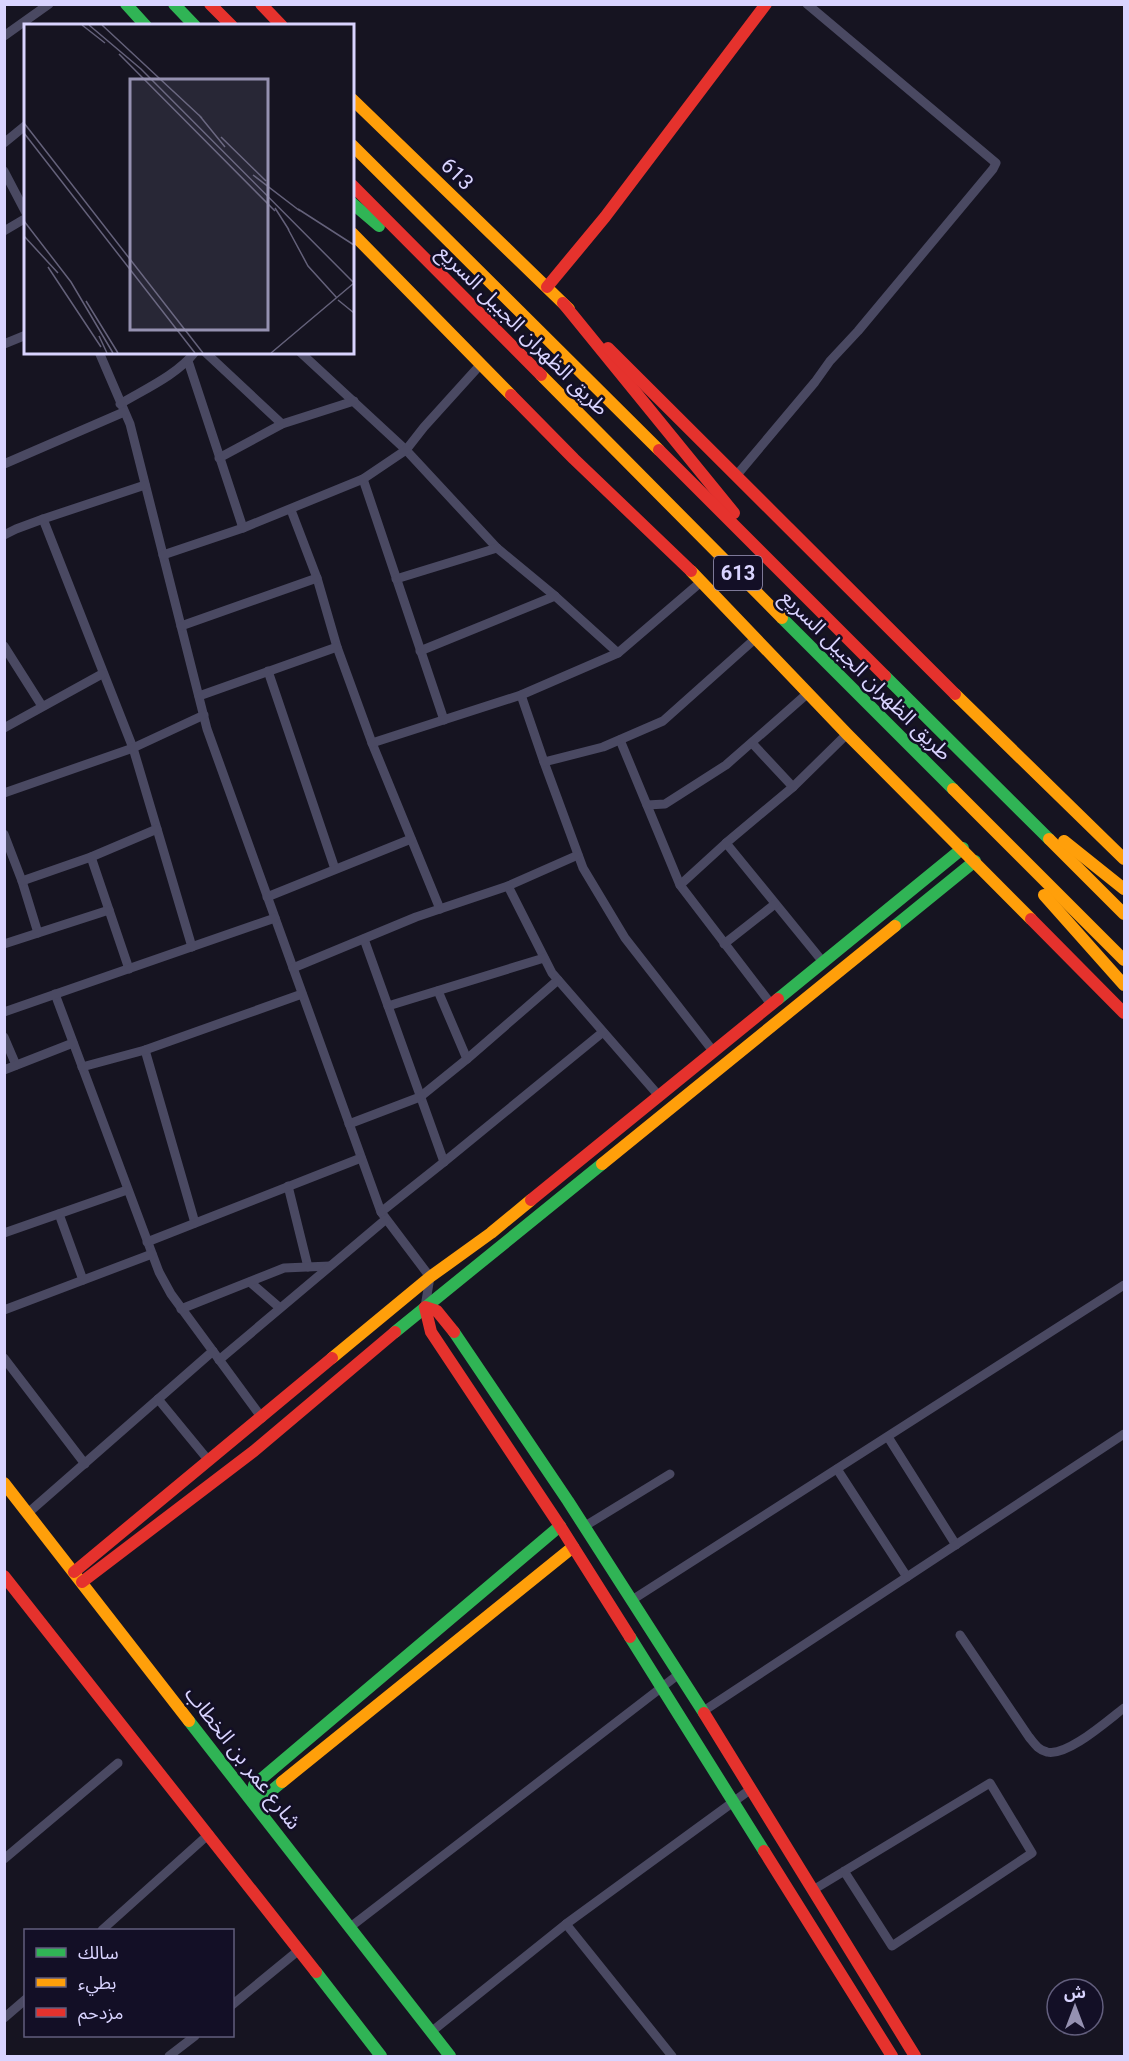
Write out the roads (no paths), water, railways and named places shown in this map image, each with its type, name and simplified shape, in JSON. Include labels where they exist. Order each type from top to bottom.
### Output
[{"type":"main road","points":[[126,4],[145,24]]},
{"type":"main road","points":[[174,4],[193,24]]},
{"type":"main road","points":[[210,4],[230,24]]},
{"type":"main road","points":[[261,4],[280,24]]},
{"type":"main road","points":[[547,286],[605,217],[766,4]]},
{"type":"main road","name":"613","points":[[354,101],[547,286],[889,630],[1125,859]]},
{"type":"main road","name":"طريق الظهران الجبيل السريع","points":[[354,147],[1125,914]]},
{"type":"main road","name":"طريق الظهران الجبيل السريع","points":[[354,187],[1125,960]]},
{"type":"main road","points":[[354,205],[467,300]]},
{"type":"main road","points":[[354,235],[574,459],[702,581],[848,734],[1125,1013]]},
{"type":"main road","points":[[563,303],[789,581]]},
{"type":"main road","points":[[934,771],[1125,985]]},
{"type":"main road","points":[[1004,792],[1125,889]]},
{"type":"main road","points":[[74,1572],[430,1277],[491,1233],[963,848]]},
{"type":"main road","points":[[82,1582],[254,1451],[426,1307],[975,861]]},
{"type":"main road","points":[[852,938],[864,950]]},
{"type":"main road","points":[[426,1307],[437,1311],[446,1320],[585,1526],[751,1789],[915,2056]]},
{"type":"main road","points":[[426,1307],[431,1332],[560,1526],[892,2056]]},
{"type":"main road","name":"شارع عمر بن الخطاب","points":[[4,1483],[450,2056]]},
{"type":"main road","points":[[560,1526],[255,1785],[252,1801],[264,1797],[573,1547]]},
{"type":"main road","points":[[4,1576],[209,1834],[381,2056]]},
{"type":"street","points":[[4,36],[49,4]]},
{"type":"street","points":[[736,476],[830,361],[866,322],[986,178],[996,163],[807,4]]},
{"type":"street","points":[[4,142],[24,127]]},
{"type":"street","points":[[4,171],[24,209]]},
{"type":"street","points":[[4,231],[24,219]]},
{"type":"street","points":[[4,344],[24,335]]},
{"type":"street","points":[[100,354],[130,424],[204,715],[267,897],[383,1216],[430,1277],[426,1307]]},
{"type":"street","points":[[4,464],[122,408],[188,361],[193,354]]},
{"type":"street","points":[[207,354],[282,424]]},
{"type":"street","points":[[302,354],[406,450],[497,548],[618,653]]},
{"type":"street","points":[[188,361],[243,528]]},
{"type":"street","points":[[163,555],[291,510],[363,479],[406,450],[424,426],[481,364]]},
{"type":"street","points":[[219,458],[282,424],[354,401]]},
{"type":"street","points":[[363,479],[444,720]]},
{"type":"street","points":[[4,536],[42,519],[145,485]]},
{"type":"street","points":[[291,510],[317,578],[337,647],[372,742],[440,909]]},
{"type":"street","points":[[42,519],[133,748],[192,947]]},
{"type":"street","points":[[396,579],[497,548]]},
{"type":"street","points":[[181,626],[317,578]]},
{"type":"street","points":[[372,742],[521,695],[618,653],[702,581]]},
{"type":"street","points":[[420,651],[555,596]]},
{"type":"street","points":[[544,762],[603,747],[663,721],[756,638]]},
{"type":"street","points":[[4,646],[42,706]]},
{"type":"street","points":[[199,696],[337,647]]},
{"type":"street","points":[[268,671],[335,869]]},
{"type":"street","points":[[4,728],[102,674]]},
{"type":"street","points":[[647,805],[665,804],[726,765],[808,693]]},
{"type":"street","points":[[521,695],[583,868],[624,938],[713,1052]]},
{"type":"street","points":[[4,793],[133,748],[204,715]]},
{"type":"street","points":[[680,885],[793,787],[848,734]]},
{"type":"street","points":[[620,740],[680,885],[771,1004]]},
{"type":"street","points":[[752,742],[793,787]]},
{"type":"street","points":[[22,881],[91,857],[157,829]]},
{"type":"street","points":[[4,834],[38,933]]},
{"type":"street","points":[[267,897],[411,839]]},
{"type":"street","points":[[726,843],[823,962]]},
{"type":"street","points":[[293,968],[440,909],[508,886],[578,855]]},
{"type":"street","points":[[91,857],[129,969]]},
{"type":"street","points":[[508,886],[552,973],[659,1096]]},
{"type":"street","points":[[724,944],[775,904]]},
{"type":"street","points":[[4,945],[109,910]]},
{"type":"street","points":[[4,1012],[275,918]]},
{"type":"street","points":[[364,939],[444,1162]]},
{"type":"street","points":[[388,1006],[544,958]]},
{"type":"street","points":[[349,1124],[420,1097],[558,980]]},
{"type":"street","points":[[438,991],[467,1059]]},
{"type":"street","points":[[55,994],[147,1242],[171,1294],[262,1418]]},
{"type":"street","points":[[82,1067],[145,1050],[302,994]]},
{"type":"street","points":[[219,1360],[330,1266],[444,1162],[603,1032]]},
{"type":"street","points":[[4,1037],[16,1065]]},
{"type":"street","points":[[4,1070],[73,1043]]},
{"type":"street","points":[[145,1050],[195,1223]]},
{"type":"street","points":[[147,1242],[361,1158]]},
{"type":"street","points":[[288,1186],[308,1267]]},
{"type":"street","points":[[4,1233],[127,1190]]},
{"type":"street","points":[[59,1214],[83,1280]]},
{"type":"street","points":[[4,1310],[152,1254]]},
{"type":"street","points":[[181,1309],[284,1268],[330,1266]]},
{"type":"street","points":[[250,1282],[280,1308]]},
{"type":"street","points":[[633,1600],[1125,1285]]},
{"type":"street","points":[[28,1513],[213,1351]]},
{"type":"street","points":[[4,1358],[85,1464]]},
{"type":"street","points":[[158,1399],[209,1461]]},
{"type":"street","points":[[702,1712],[1125,1434]]},
{"type":"street","points":[[888,1437],[956,1545]]},
{"type":"street","points":[[837,1469],[907,1577]]},
{"type":"street","points":[[585,1526],[670,1474]]},
{"type":"street","points":[[960,1635],[1040,1750],[1049,1753],[1076,1743],[1125,1708]]},
{"type":"street","points":[[349,1928],[679,1674]]},
{"type":"street","points":[[5,1857],[118,1763]]},
{"type":"street","points":[[813,1890],[844,1871],[990,1783],[1032,1853],[892,1946],[844,1871]]},
{"type":"street","points":[[431,2032],[566,1924],[751,1789]]},
{"type":"street","points":[[103,1929],[209,1834]]},
{"type":"street","points":[[566,1924],[672,2056]]},
{"type":"street","points":[[234,2003],[299,1950]]},
{"type":"street","points":[[4,2018],[24,2001]]},
{"type":"street","points":[[169,2056],[194,2037]]}]
